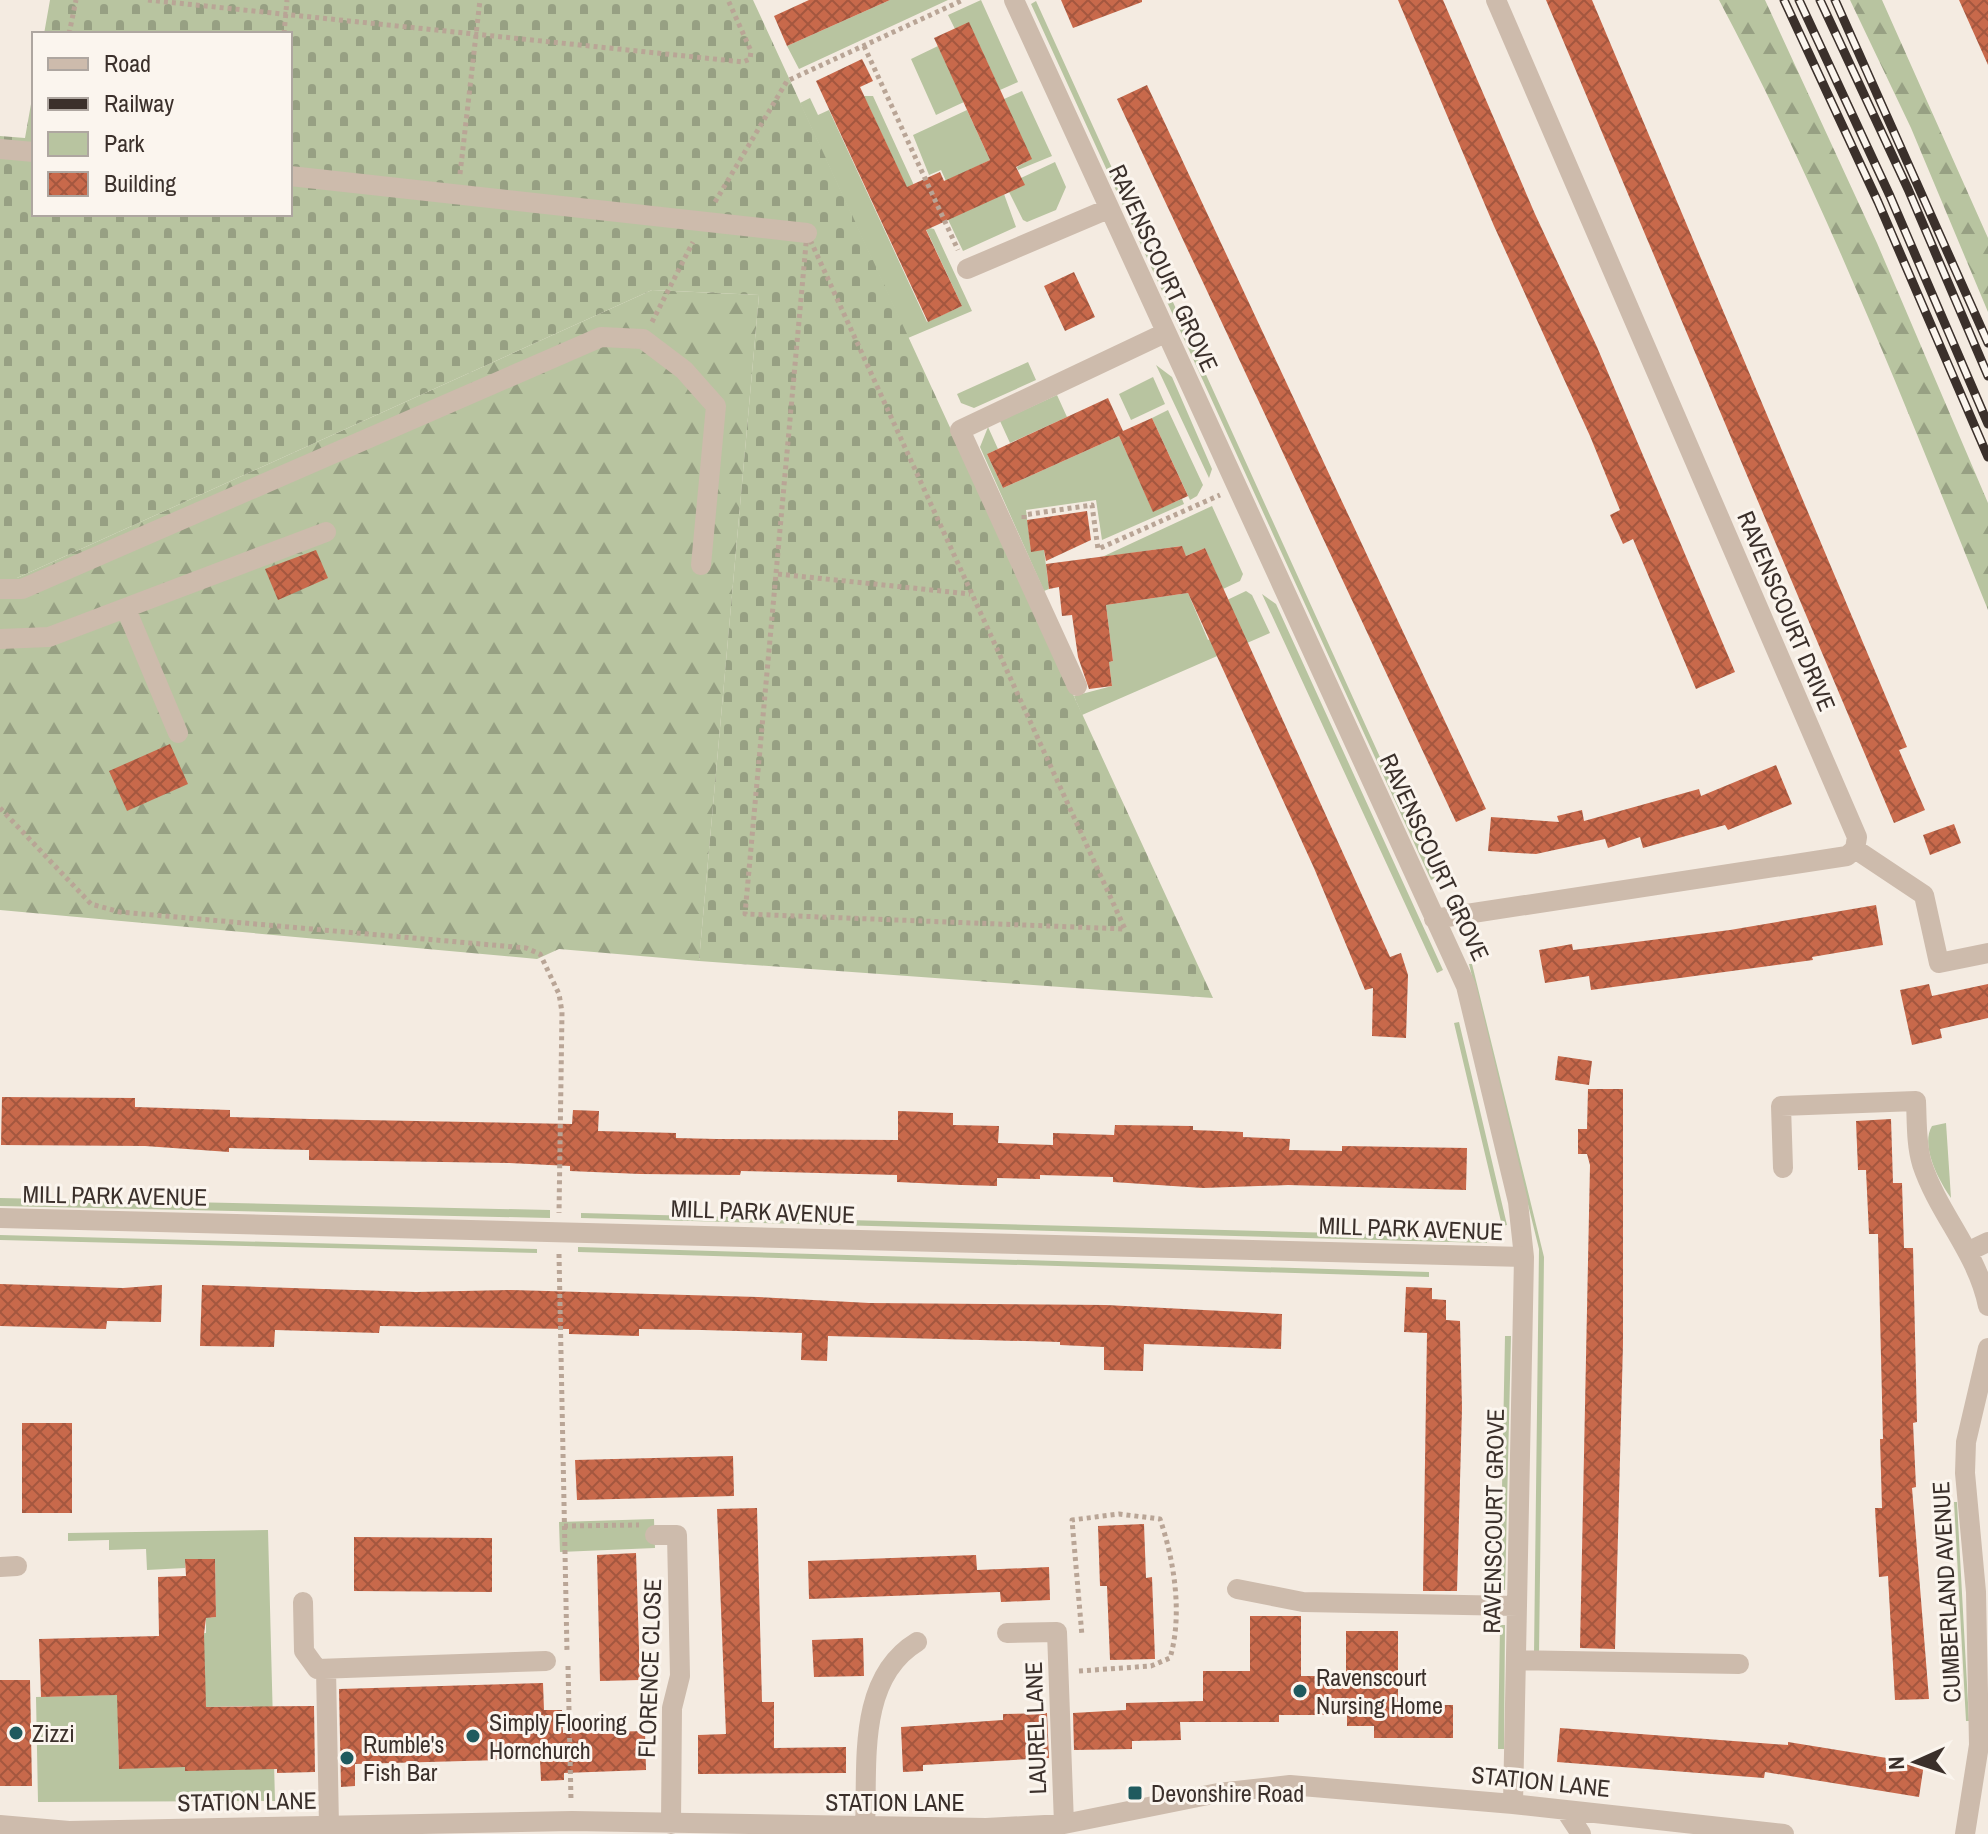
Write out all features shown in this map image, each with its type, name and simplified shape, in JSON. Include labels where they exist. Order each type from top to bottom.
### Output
[{"type":"street","name":"RAVENSCOURT GROVE","points":[[1014,0],[1466,986],[1518,1202],[1524,1257],[1513,1804]]},
{"type":"street","name":"RAVENSCOURT DRIVE","points":[[1496,0],[1857,837],[1855,849]]},
{"type":"street","points":[[0,149],[32,152]]},
{"type":"street","points":[[292,176],[458,193],[703,224],[807,233]]},
{"type":"street","points":[[967,269],[1108,209]]},
{"type":"street","points":[[1077,686],[960,430],[1165,333]]},
{"type":"street","points":[[0,589],[22,589],[601,337],[643,339],[684,370],[716,406],[701,565]]},
{"type":"street","points":[[0,639],[49,637],[326,532]]},
{"type":"street","points":[[126,609],[178,733]]},
{"type":"street","points":[[1434,919],[1847,856],[1855,849],[1924,895],[1939,963],[1988,953]]},
{"type":"street","points":[[1783,1168],[1781,1106],[1916,1101],[1922,1162],[1932,1188],[1979,1246],[1988,1306]]},
{"type":"street","name":"MILL PARK AVENUE","points":[[0,1218],[1524,1257]]},
{"type":"street","name":"CUMBERLAND AVENUE","points":[[1965,1834],[1983,1746],[1982,1593],[1965,1473],[1966,1442],[1988,1348]]},
{"type":"street","name":"FLORENCE CLOSE","points":[[655,1535],[677,1535],[680,1676],[672,1708],[676,1827]]},
{"type":"street","points":[[1237,1589],[1303,1602],[1517,1606]]},
{"type":"street","points":[[303,1602],[304,1651],[317,1669],[546,1661]]},
{"type":"street","name":"LAUREL LANE","points":[[1007,1633],[1057,1632],[1069,1827]]},
{"type":"street","points":[[865,1828],[871,1715],[877,1689],[898,1653],[917,1642]]},
{"type":"street","points":[[1516,1660],[1739,1664]]},
{"type":"street","points":[[326,1669],[340,1828]]},
{"type":"street","name":"STATION LANE","points":[[0,1825],[69,1832],[467,1828],[572,1821],[676,1827],[986,1831],[1069,1827],[1218,1793],[1290,1785],[1513,1804],[1571,1826],[1784,1834]]},
{"type":"path","points":[[69,32],[76,0]]},
{"type":"path","points":[[148,0],[743,62],[750,59],[751,51],[728,0]]},
{"type":"path","points":[[284,32],[287,0]]},
{"type":"path","points":[[458,193],[480,0]]},
{"type":"path","points":[[643,339],[703,224],[787,81],[963,0]]},
{"type":"path","points":[[864,46],[967,269]]},
{"type":"path","points":[[807,233],[970,594],[1125,929],[745,914],[807,233]]},
{"type":"path","points":[[1004,527],[1024,524],[1024,515],[1092,505],[1098,549],[1237,487]]},
{"type":"path","points":[[778,574],[970,594]]},
{"type":"path","points":[[0,808],[91,904],[120,912],[526,948],[540,954],[559,994],[562,1012],[559,1231],[572,1821]]},
{"type":"path","points":[[1079,1671],[1151,1666],[1170,1658],[1178,1590],[1169,1544],[1160,1519],[1119,1514],[1072,1520],[1080,1584],[1081,1641]]},
{"type":"path","points":[[564,1526],[646,1525],[655,1535]]},
{"type":"path","points":[[1077,1683],[1080,1656]]},
{"type":"green space","points":[[50,0],[753,0],[1213,998],[699,961],[759,295],[652,290],[17,578],[0,578],[0,136],[25,138],[32,98],[32,216],[292,216],[292,32],[44,32]]},
{"type":"green space","points":[[890,0],[948,0],[799,69],[787,46]]},
{"type":"green space","points":[[981,0],[1018,82],[1000,90],[969,23],[955,29],[948,15]]},
{"type":"green space","points":[[1719,0],[1765,0],[1877,243],[1988,503],[1988,610],[1828,225]]},
{"type":"green space","points":[[1850,0],[1882,0],[1988,238],[1988,312],[1911,128]]},
{"type":"green space","points":[[1036,1],[1435,878],[1431,880],[1031,4]]},
{"type":"green space","points":[[938,46],[964,102],[936,115],[911,59]]},
{"type":"green space","points":[[1022,91],[1052,156],[1018,170],[1017,167],[1031,159],[1004,99]]},
{"type":"green space","points":[[864,96],[873,96],[924,207],[920,216]]},
{"type":"green space","points":[[810,98],[818,115],[829,110],[927,322],[962,306],[925,227],[934,229],[972,311],[908,338],[800,103]]},
{"type":"green space","points":[[967,110],[990,160],[946,181],[941,170],[929,175],[913,135]]},
{"type":"green space","points":[[1055,162],[1066,187],[1056,210],[1027,222],[1023,220],[1009,192],[1021,178]]},
{"type":"green space","points":[[1004,194],[1016,227],[963,251],[943,209]]},
{"type":"green space","points":[[652,290],[759,295],[699,961],[559,949],[537,959],[0,910],[0,578],[17,578]]},
{"type":"green space","points":[[1028,362],[1036,380],[974,408],[961,403],[957,394]]},
{"type":"green space","points":[[1156,365],[1172,377],[1212,469],[1209,478]]},
{"type":"green space","points":[[1153,377],[1165,404],[1131,420],[1119,394]]},
{"type":"green space","points":[[1057,395],[1067,417],[1010,443],[1000,421]]},
{"type":"green space","points":[[1168,410],[1203,485],[1197,496],[1190,500],[1152,418]]},
{"type":"green space","points":[[988,427],[998,449],[987,454],[1003,488],[1119,436],[1153,511],[1182,499],[1184,504],[1102,540],[1096,500],[1026,510],[1031,551],[1044,550],[1049,589],[1044,591],[980,447]]},
{"type":"green space","points":[[1212,506],[1243,574],[1240,581],[1223,589],[1205,548],[1186,556],[1181,546],[1102,557]]},
{"type":"green space","points":[[1246,591],[1252,595],[1270,633],[1082,715],[1074,696],[1112,686],[1109,662],[1113,661],[1106,605],[1188,593],[1208,640],[1239,627],[1227,600]]},
{"type":"green space","points":[[1262,594],[1276,604],[1443,970],[1437,973]]},
{"type":"green space","points":[[1469,964],[1472,964],[1544,1257],[1539,1655],[1534,1655],[1539,1249]]},
{"type":"green space","points":[[1459,1022],[1507,1225],[1502,1226],[1454,1023]]},
{"type":"green space","points":[[1946,1123],[1951,1198],[1937,1173],[1928,1143],[1932,1126]]},
{"type":"green space","points":[[0,1198],[550,1210],[550,1218],[0,1206]]},
{"type":"green space","points":[[581,1213],[1487,1237],[1487,1243],[581,1218]]},
{"type":"green space","points":[[0,1235],[537,1249],[537,1253],[0,1240]]},
{"type":"green space","points":[[578,1247],[1429,1272],[1429,1277],[578,1252]]},
{"type":"green space","points":[[1505,1336],[1511,1336],[1505,1590],[1500,1590]]},
{"type":"green space","points":[[1954,1502],[1957,1502],[1969,1721],[1966,1721]]},
{"type":"green space","points":[[654,1519],[655,1548],[560,1552],[559,1522]]},
{"type":"green space","points":[[268,1530],[275,1801],[38,1802],[36,1697],[148,1694],[148,1731],[118,1733],[119,1769],[252,1720],[252,1706],[206,1707],[194,1634],[206,1633],[206,1618],[216,1617],[215,1559],[186,1559],[185,1568],[147,1570],[146,1549],[109,1550],[109,1540],[68,1541],[68,1533]]},
{"type":"green space","points":[[1500,1625],[1505,1625],[1504,1749],[1498,1749]]},
{"type":"building","points":[[809,0],[890,0],[787,46],[774,16]]},
{"type":"building","points":[[1061,0],[1142,0],[1142,2],[1073,28]]},
{"type":"building","points":[[1398,0],[1443,0],[1535,214],[1597,347],[1735,672],[1696,689],[1633,539],[1623,544],[1610,515],[1620,510],[1590,436],[1494,226]]},
{"type":"building","points":[[1546,0],[1592,0],[1907,747],[1899,750],[1925,810],[1894,823]]},
{"type":"building","points":[[1959,0],[1988,0],[1988,65]]},
{"type":"building","points":[[969,22],[1032,159],[1016,167],[1025,185],[926,230],[962,306],[928,322],[816,81],[862,59],[873,81],[860,87],[907,187],[940,172],[944,181],[990,160],[934,38]]},
{"type":"building","points":[[1147,85],[1486,809],[1456,822],[1117,99]]},
{"type":"building","points":[[1074,272],[1095,317],[1065,331],[1044,286]]},
{"type":"building","points":[[1108,398],[1123,431],[1152,418],[1188,496],[1153,512],[1119,436],[1003,488],[987,454]]},
{"type":"building","points":[[1087,511],[1091,540],[1046,561],[1044,550],[1031,552],[1027,520]]},
{"type":"building","points":[[1182,546],[1186,556],[1205,548],[1390,957],[1401,953],[1408,975],[1406,1038],[1372,1036],[1373,988],[1365,990],[1314,868],[1188,593],[1106,605],[1113,661],[1109,662],[1112,686],[1089,689],[1078,657],[1072,615],[1062,616],[1059,587],[1049,589],[1046,564]]},
{"type":"building","points":[[316,550],[328,578],[278,600],[265,569]]},
{"type":"building","points":[[170,744],[188,784],[127,811],[109,771]]},
{"type":"building","points":[[1776,765],[1792,804],[1728,830],[1725,825],[1643,848],[1640,837],[1608,848],[1605,839],[1536,854],[1488,851],[1491,817],[1559,822],[1557,816],[1582,810],[1584,821],[1699,789],[1701,796]]},
{"type":"building","points":[[1954,824],[1961,843],[1930,855],[1923,835]]},
{"type":"building","points":[[1876,905],[1883,945],[1812,957],[1813,960],[1591,990],[1589,976],[1545,983],[1539,950],[1572,944],[1573,950],[1730,930]]},
{"type":"building","points":[[1929,984],[1932,996],[1988,984],[1988,1018],[1940,1029],[1942,1038],[1912,1045],[1900,990]]},
{"type":"building","points":[[1558,1056],[1592,1061],[1589,1085],[1555,1080]]},
{"type":"building","points":[[1588,1089],[1623,1089],[1623,1344],[1615,1649],[1580,1648],[1590,1165],[1587,1154],[1578,1154],[1578,1129],[1587,1129]]},
{"type":"building","points":[[2,1097],[135,1098],[135,1107],[230,1110],[230,1117],[310,1119],[572,1124],[573,1110],[599,1111],[598,1131],[676,1133],[676,1138],[717,1139],[898,1140],[898,1111],[953,1113],[953,1125],[999,1126],[998,1143],[1053,1145],[1053,1133],[1114,1135],[1115,1125],[1193,1126],[1193,1130],[1243,1132],[1243,1137],[1290,1139],[1289,1150],[1342,1151],[1342,1146],[1467,1148],[1466,1190],[1288,1185],[1203,1188],[1113,1182],[1113,1177],[1040,1175],[1040,1179],[997,1178],[997,1186],[962,1185],[897,1182],[897,1175],[741,1171],[740,1175],[640,1174],[570,1171],[570,1166],[509,1163],[309,1160],[309,1150],[229,1148],[229,1152],[145,1146],[1,1145]]},
{"type":"building","points":[[1891,1119],[1893,1183],[1902,1183],[1904,1248],[1913,1248],[1917,1422],[1913,1423],[1916,1487],[1912,1488],[1929,1699],[1895,1700],[1888,1576],[1879,1577],[1875,1508],[1882,1508],[1880,1439],[1883,1439],[1878,1234],[1869,1234],[1866,1170],[1858,1170],[1856,1121]]},
{"type":"building","points":[[0,1284],[123,1288],[162,1285],[161,1322],[107,1321],[106,1329],[0,1326]]},
{"type":"building","points":[[202,1285],[416,1292],[511,1290],[869,1303],[1106,1305],[1282,1314],[1281,1349],[1144,1344],[1143,1371],[1104,1370],[1104,1347],[1060,1345],[1060,1342],[828,1336],[827,1361],[801,1360],[802,1333],[702,1330],[639,1329],[639,1336],[569,1334],[569,1329],[380,1326],[379,1333],[275,1330],[274,1347],[200,1346]]},
{"type":"building","points":[[1406,1287],[1432,1288],[1432,1299],[1446,1300],[1446,1320],[1460,1321],[1462,1408],[1457,1591],[1423,1591],[1427,1333],[1404,1332]]},
{"type":"building","points":[[22,1423],[72,1423],[72,1513],[22,1513]]},
{"type":"building","points":[[733,1456],[734,1496],[577,1500],[575,1460]]},
{"type":"building","points":[[757,1508],[762,1702],[774,1702],[774,1748],[846,1747],[846,1773],[698,1774],[698,1735],[726,1734],[717,1509]]},
{"type":"building","points":[[1144,1524],[1146,1578],[1152,1577],[1155,1659],[1110,1660],[1107,1586],[1100,1586],[1098,1526]]},
{"type":"building","points":[[354,1537],[492,1538],[492,1592],[354,1591]]},
{"type":"building","points":[[636,1553],[640,1680],[600,1681],[597,1555]]},
{"type":"building","points":[[976,1555],[977,1570],[1049,1567],[1050,1600],[1001,1602],[1000,1592],[809,1599],[808,1561]]},
{"type":"building","points":[[185,1559],[215,1559],[216,1617],[206,1618],[204,1634],[206,1707],[314,1706],[315,1772],[277,1773],[277,1769],[185,1771],[185,1767],[119,1769],[117,1695],[41,1697],[39,1639],[159,1636],[158,1577],[186,1576]]},
{"type":"building","name":"Ravenscourt Nursing Home","points":[[1250,1616],[1301,1616],[1301,1676],[1346,1676],[1346,1631],[1398,1631],[1398,1705],[1453,1705],[1453,1738],[1374,1738],[1374,1726],[1347,1726],[1347,1715],[1279,1715],[1279,1722],[1180,1722],[1181,1740],[1132,1741],[1132,1749],[1074,1750],[1073,1713],[1126,1710],[1126,1703],[1203,1701],[1203,1671],[1250,1671]]},
{"type":"building","points":[[863,1638],[864,1676],[814,1677],[812,1640]]},
{"type":"building","name":"Zizzi","points":[[0,1680],[30,1680],[32,1786],[0,1786]]},
{"type":"building","points":[[543,1683],[544,1710],[562,1710],[563,1733],[645,1731],[646,1770],[564,1773],[564,1780],[541,1781],[540,1759],[355,1764],[355,1786],[341,1787],[339,1689]]},
{"type":"building","points":[[1047,1713],[1049,1758],[923,1765],[923,1771],[903,1772],[901,1727],[1003,1720],[1003,1714]]},
{"type":"building","points":[[1560,1728],[1788,1745],[1788,1742],[1924,1764],[1919,1797],[1765,1772],[1764,1778],[1557,1762]]},
{"type":"railway","points":[[1784,0],[1878,202],[1988,457]]},
{"type":"railway","points":[[1799,0],[1890,196],[1988,424]]},
{"type":"railway","points":[[1820,0],[1908,189],[1988,376]]},
{"type":"railway","points":[[1835,0],[1988,343]]},
{"type":"place","name":"Ravenscourt Nursing Home","points":[[1300,1691]]},
{"type":"place","name":"Zizzi","points":[[16,1733]]},
{"type":"place","name":"Simply Flooring Hornchurch","points":[[473,1736]]},
{"type":"place","name":"Rumble's Fish Bar","points":[[347,1758]]},
{"type":"place","name":"Devonshire Road","points":[[1135,1793]]}]
